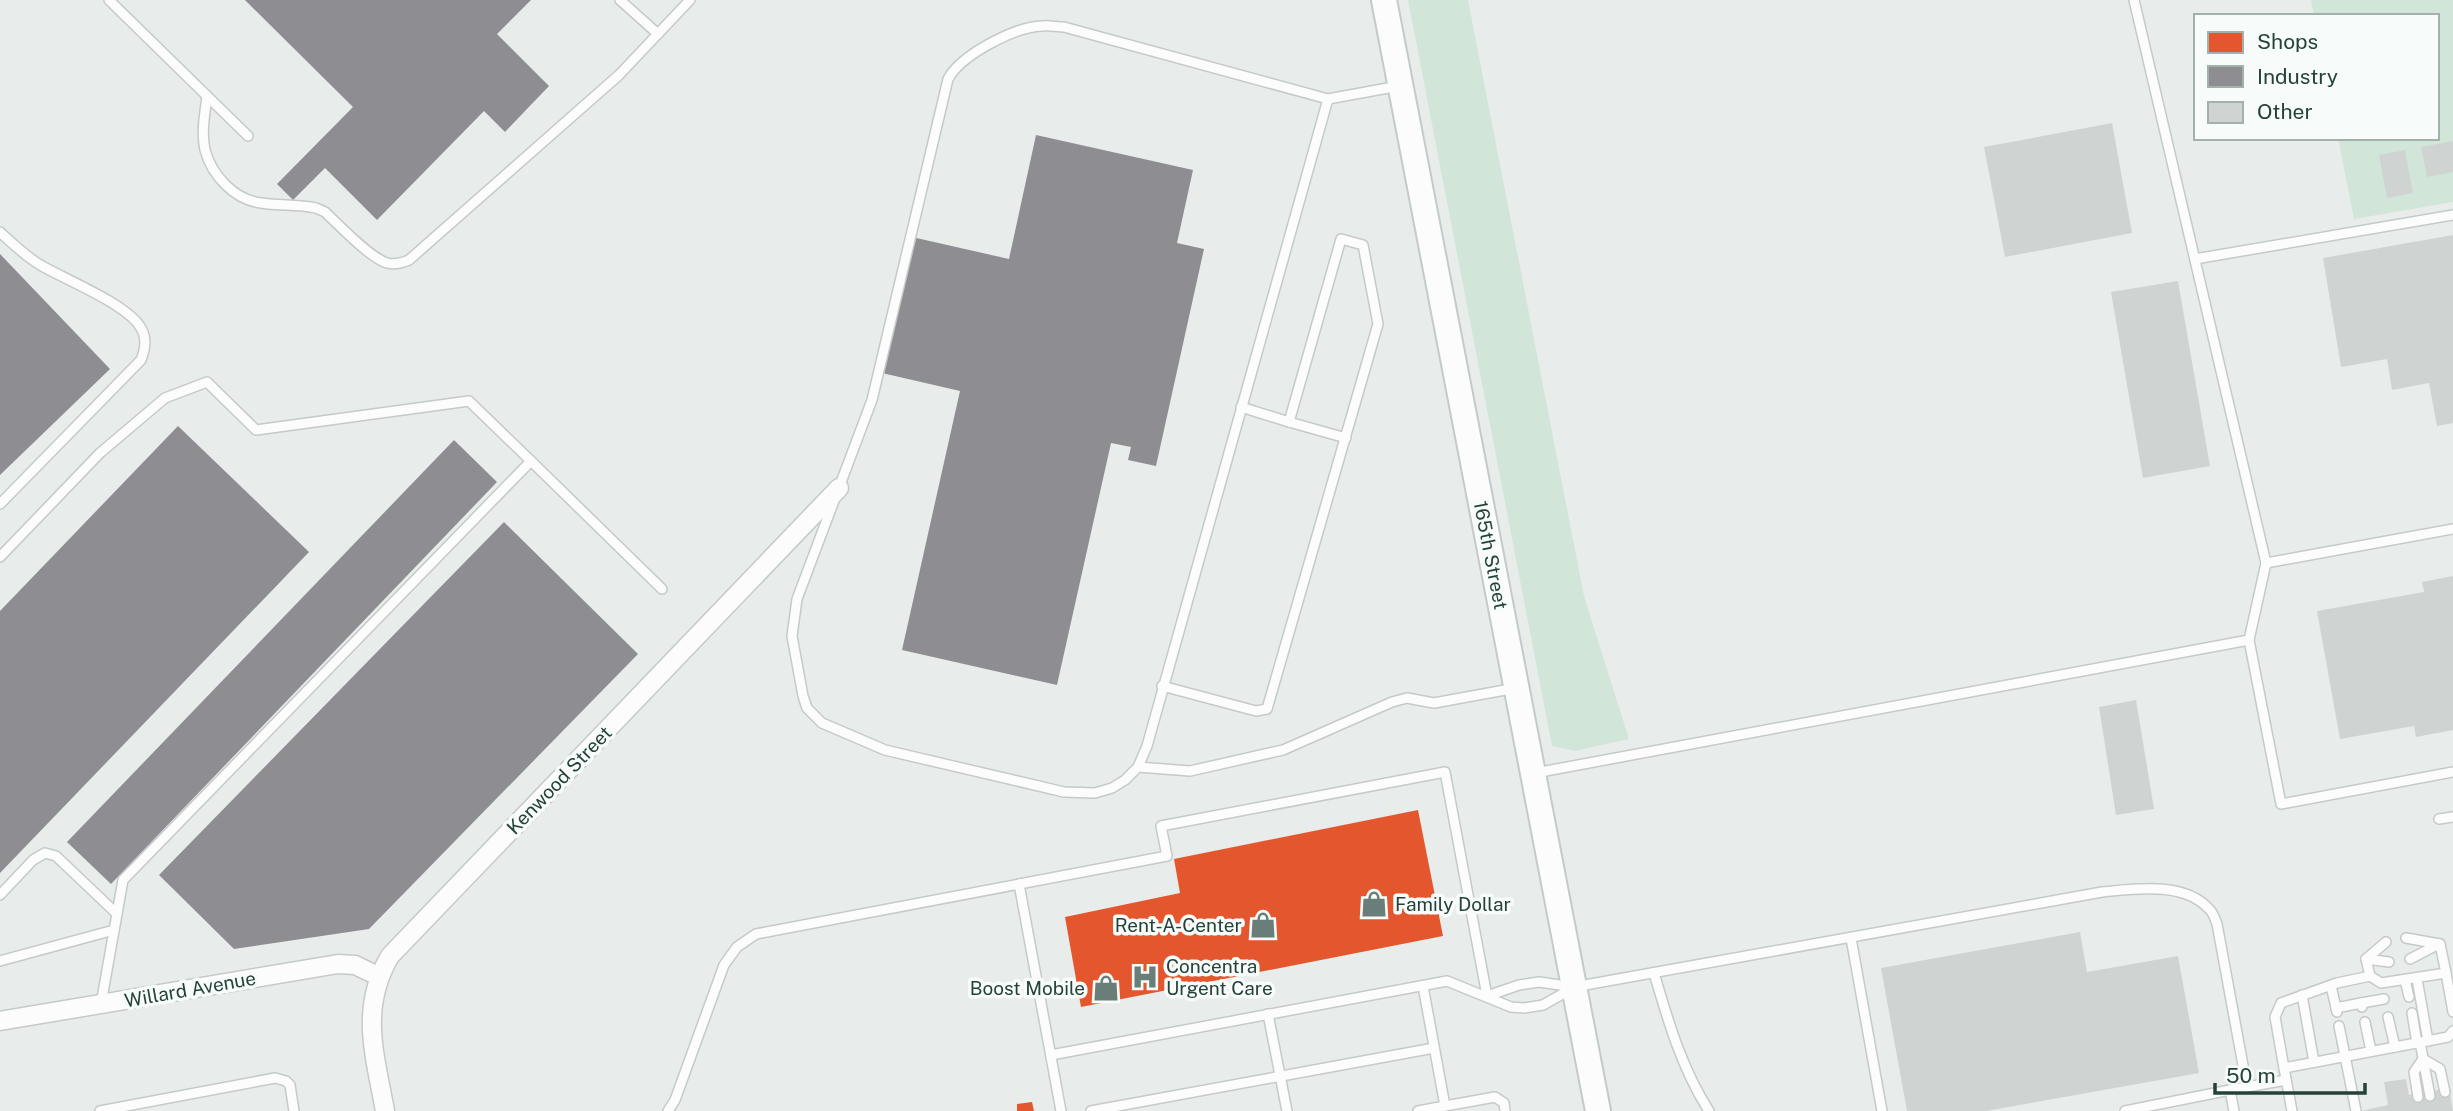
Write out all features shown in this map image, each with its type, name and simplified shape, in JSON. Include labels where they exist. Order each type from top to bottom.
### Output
[{"type":"main road","name":"165th Street","points":[[1384,0],[1598,1111]]},
{"type":"street","name":"Kenwood Street","points":[[385,1111],[372,1035],[372,1006],[378,976],[390,956],[839,488]]},
{"type":"street","name":"Willard Avenue","points":[[0,1021],[338,964],[355,965],[378,976]]},
{"type":"lane","points":[[109,0],[248,136]]},
{"type":"lane","points":[[620,0],[658,34]]},
{"type":"lane","points":[[207,96],[203,130],[205,150],[213,169],[226,186],[250,201],[316,208],[325,212],[379,260],[401,264],[410,260],[619,75],[690,0]]},
{"type":"lane","points":[[2134,0],[2266,563],[2249,640],[2281,804],[2453,772]]},
{"type":"lane","points":[[1328,99],[1147,746],[1138,766],[1125,780],[1112,788],[1095,793],[1064,792],[885,750],[822,723],[813,716],[803,696],[792,636],[797,599],[872,400],[948,79],[953,69],[963,60],[1010,34],[1042,26],[1064,27],[1328,99],[1401,86]]},
{"type":"lane","points":[[2195,259],[2453,215]]},
{"type":"lane","points":[[0,232],[39,264],[133,317],[145,337],[146,349],[141,360],[0,504]]},
{"type":"lane","points":[[1162,686],[1256,711],[1268,709],[1378,324],[1363,246],[1341,239],[1289,422]]},
{"type":"lane","points":[[0,557],[100,453],[165,398],[207,382],[256,430],[469,401],[662,589]]},
{"type":"lane","points":[[1241,407],[1346,438]]},
{"type":"lane","points":[[101,1004],[123,880],[531,461]]},
{"type":"lane","points":[[2266,563],[2453,529]]},
{"type":"lane","points":[[1533,773],[2249,640]]},
{"type":"lane","points":[[1138,766],[1190,771],[1291,748],[1379,706],[1399,700],[1407,698],[1434,703],[1517,688]]},
{"type":"lane","points":[[668,1111],[676,1100],[724,965],[737,947],[756,934],[1167,856],[1161,825],[1445,772],[1487,996]]},
{"type":"lane","points":[[2438,819],[2453,817]]},
{"type":"lane","points":[[0,895],[33,860],[45,853],[56,856],[117,914]]},
{"type":"lane","points":[[1019,884],[1061,1111]]},
{"type":"lane","points":[[1487,996],[1519,985],[1539,982],[1574,987],[2102,892],[2139,888],[2168,889],[2189,896],[2209,908],[2217,923],[2247,1087]]},
{"type":"lane","points":[[0,961],[114,930]]},
{"type":"lane","points":[[1851,938],[1882,1111]]},
{"type":"lane","points":[[2406,938],[2440,944]]},
{"type":"lane","points":[[2367,959],[2386,942]]},
{"type":"lane","points":[[2410,959],[2440,944]]},
{"type":"lane","points":[[2440,944],[2453,1012]]},
{"type":"lane","points":[[2367,959],[2389,962]]},
{"type":"lane","points":[[2367,959],[2370,976]]},
{"type":"lane","points":[[1654,973],[1681,1056],[1696,1092],[1709,1111]]},
{"type":"lane","points":[[2292,1111],[2275,1017],[2281,1003],[2370,976],[2381,982],[2446,973]]},
{"type":"lane","points":[[2417,979],[2423,1059],[2430,1096]]},
{"type":"lane","points":[[2406,980],[2409,997]]},
{"type":"lane","points":[[1051,1055],[1447,981],[1511,1007],[1524,1008],[1544,1005],[1574,987]]},
{"type":"lane","points":[[2330,986],[2336,1010],[2385,1001],[2381,982]]},
{"type":"lane","points":[[1423,986],[1445,1106]]},
{"type":"lane","points":[[2302,995],[2314,1062]]},
{"type":"lane","points":[[2412,1013],[2422,1042]]},
{"type":"lane","points":[[1268,1014],[1287,1111]]},
{"type":"lane","points":[[2388,1017],[2395,1047]]},
{"type":"lane","points":[[2365,1022],[2371,1051]]},
{"type":"lane","points":[[2339,1026],[2356,1111]]},
{"type":"lane","points":[[2284,1068],[2448,1037],[2453,1031]]},
{"type":"lane","points":[[1091,1111],[1434,1048]]},
{"type":"lane","points":[[2423,1059],[2440,1069],[2445,1092]]},
{"type":"lane","points":[[2418,1097],[2414,1072],[2423,1059]]},
{"type":"lane","points":[[100,1111],[275,1078],[290,1085],[294,1111]]},
{"type":"lane","points":[[2125,1111],[2286,1080]]},
{"type":"lane","points":[[2230,1090],[2234,1111]]},
{"type":"lane","points":[[1418,1111],[1495,1097],[1504,1102],[1505,1111]]},
{"type":"green space","points":[[1408,0],[1468,0],[1584,596],[1629,739],[1575,751],[1552,746]]},
{"type":"green space","points":[[2311,0],[2453,0],[2453,202],[2354,219],[2338,140],[2439,140],[2439,14],[2314,14]]},
{"type":"building: Shops","points":[[1418,810],[1443,936],[1081,1007],[1065,917],[1180,893],[1174,859]]},
{"type":"building: Shops","points":[[1032,1102],[1034,1111],[1017,1111],[1017,1104]]},
{"type":"building: Industry","points":[[245,0],[531,0],[497,34],[549,86],[505,132],[484,111],[377,220],[325,168],[293,200],[277,184],[353,107]]},
{"type":"building: Industry","points":[[1036,135],[1193,170],[1177,243],[1204,249],[1156,466],[1128,460],[1131,447],[1111,443],[1057,685],[902,650],[960,391],[882,373],[912,237],[1009,259]]},
{"type":"building: Industry","points":[[0,254],[110,369],[0,475]]},
{"type":"building: Industry","points":[[178,426],[309,552],[0,873],[0,611]]},
{"type":"building: Industry","points":[[454,440],[497,482],[111,884],[67,842]]},
{"type":"building: Industry","points":[[504,522],[638,654],[369,929],[234,949],[159,875]]},
{"type":"building: Other","points":[[2112,123],[2132,233],[2005,257],[1984,147]]},
{"type":"building: Other","points":[[2453,141],[2453,172],[2427,177],[2421,147]]},
{"type":"building: Other","points":[[2405,150],[2413,193],[2387,198],[2379,155]]},
{"type":"building: Other","points":[[2453,235],[2453,423],[2437,426],[2429,383],[2392,390],[2387,359],[2341,367],[2323,258]]},
{"type":"building: Other","points":[[2178,281],[2210,466],[2143,478],[2111,292]]},
{"type":"building: Other","points":[[2453,576],[2453,730],[2416,737],[2414,726],[2340,739],[2317,611],[2424,592],[2422,582]]},
{"type":"building: Other","points":[[2136,700],[2154,809],[2116,815],[2099,707]]},
{"type":"building: Other","points":[[2080,932],[2087,972],[2178,956],[2199,1073],[1986,1111],[1907,1111],[1881,968]]},
{"type":"building: Other","points":[[2406,1079],[2409,1095],[2449,1088],[2453,1111],[2361,1111],[2388,1105],[2384,1082]]},
{"type":"place","name":"Family Dollar","points":[[1374,904]]},
{"type":"place","name":"Rent-A-Center","points":[[1263,925]]},
{"type":"place","name":"Concentra Urgent Care","points":[[1145,977]]},
{"type":"place","name":"Boost Mobile","points":[[1106,988]]}]
